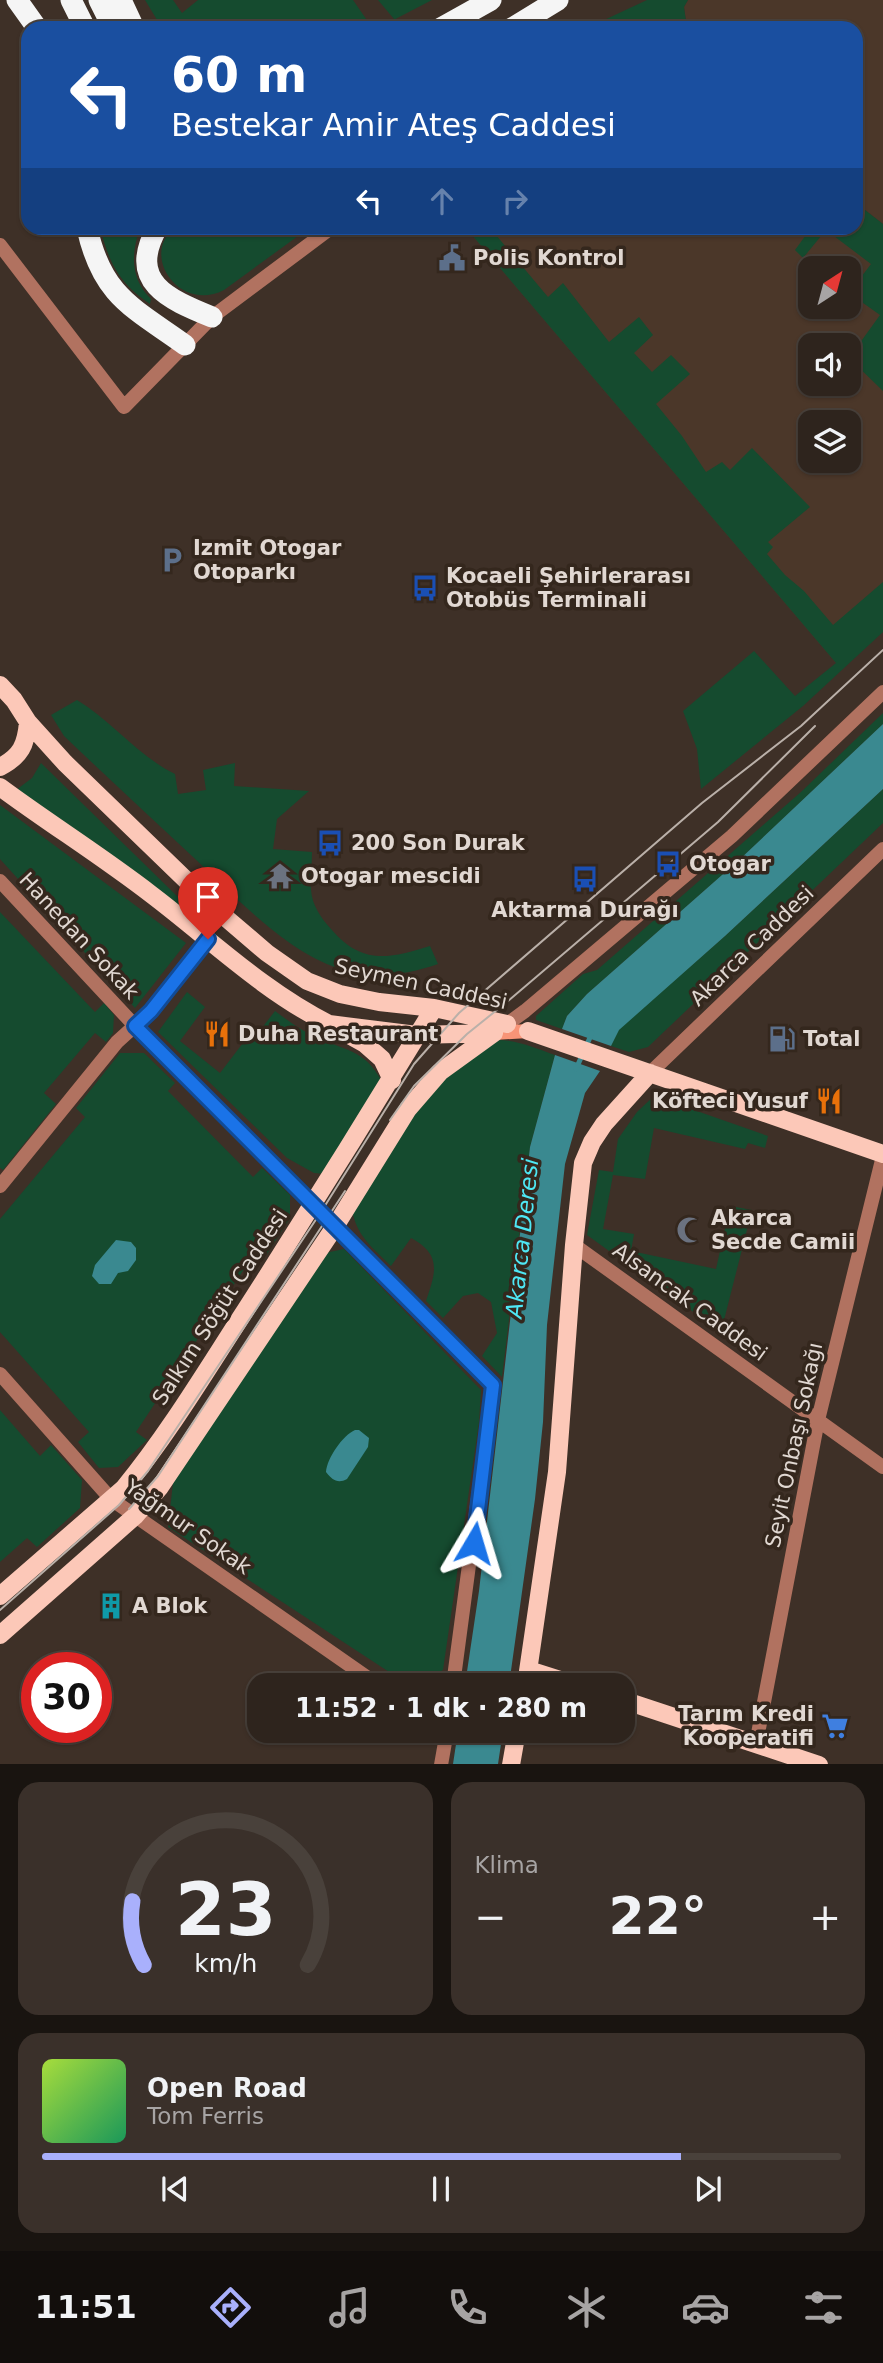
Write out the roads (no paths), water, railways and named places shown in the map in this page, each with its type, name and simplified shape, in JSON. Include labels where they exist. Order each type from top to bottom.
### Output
[{"type":"highway","points":[[17,0],[31,21]]},
{"type":"highway","points":[[71,0],[82,21]]},
{"type":"highway","points":[[99,0],[110,21]]},
{"type":"highway","points":[[121,0],[131,21]]},
{"type":"highway","points":[[454,21],[491,0]]},
{"type":"highway","points":[[524,21],[558,0]]},
{"type":"highway","points":[[89,235],[99,269],[114,291],[185,345]]},
{"type":"highway","points":[[153,235],[146,253],[153,282],[170,298],[212,317]]},
{"type":"main road","name":"Seymen Caddesi","points":[[0,685],[14,700],[28,722],[65,763],[219,912],[307,981],[340,994],[379,1002],[434,1008],[500,1028],[528,1031],[883,1155]]},
{"type":"main road","points":[[0,767],[23,750],[28,722]]},
{"type":"main road","name":"Seymen Caddesi","points":[[0,787],[143,888],[272,991],[328,1024],[417,1035],[500,1028]]},
{"type":"main road","name":"Salkım Söğüt Caddesi","points":[[0,1596],[111,1499],[141,1467],[314,1204],[434,1008]]},
{"type":"main road","points":[[328,1024],[365,1044],[382,1059],[392,1080]]},
{"type":"main road","points":[[0,1635],[135,1516],[160,1487],[336,1225],[408,1109],[440,1072],[500,1028]]},
{"type":"main road","points":[[528,1673],[557,1472],[583,1163],[604,1124],[650,1073]]},
{"type":"main road","points":[[635,1704],[817,1764]]},
{"type":"main road","points":[[511,1764],[515,1743]]},
{"type":"street","points":[[0,245],[124,407],[212,317],[322,235]]},
{"type":"street","points":[[500,1028],[525,1012],[732,836],[883,692]]},
{"type":"street","name":"Akarca Caddesi","points":[[650,1073],[883,849]]},
{"type":"street","name":"Hanedan Sokak","points":[[0,881],[135,1026],[493,1385],[455,1673]]},
{"type":"street","points":[[0,1186],[117,1042],[151,1011],[208,939]]},
{"type":"street","name":"Seyit Onbaşı Sokağı","points":[[756,1744],[818,1420],[883,1155]]},
{"type":"street","name":"Alsancak Caddesi","points":[[574,1245],[883,1467]]},
{"type":"street","name":"Yağmur Sokak","points":[[0,1374],[111,1499],[361,1673]]},
{"type":"street","points":[[441,1764],[444,1743]]},
{"type":"water","points":[[883,724],[883,789],[619,1030],[611,1046],[562,1029],[567,1016],[587,994],[739,860]]},
{"type":"water","points":[[555,1055],[600,1071],[585,1093],[565,1164],[547,1325],[543,1422],[535,1499],[511,1673],[467,1673],[479,1591],[530,1147]]},
{"type":"water","points":[[116,1240],[131,1242],[136,1248],[136,1260],[128,1271],[118,1273],[111,1284],[99,1284],[92,1276],[95,1265]]},
{"type":"water","points":[[355,1430],[369,1438],[368,1447],[347,1479],[335,1480],[326,1472],[329,1460],[341,1442]]},
{"type":"water","points":[[456,1743],[501,1743],[498,1764],[453,1764]]},
{"type":"waterway","name":"Akarca Deresi","points":[[576,1069],[592,1033]]},
{"type":"tram line","points":[[0,1610],[119,1505],[148,1471],[321,1212],[414,1064],[459,1013],[702,803],[801,726],[883,650]]},
{"type":"tram line","points":[[390,1120],[414,1086],[467,1034],[718,822],[815,726]]},
{"type":"tram line","points":[[129,1509],[158,1476],[345,1191]]},
{"type":"place","name":"Polis Kontrol","points":[[452,258]]},
{"type":"place","name":"Izmit Otogar Otoparkı","points":[[172,560]]},
{"type":"place","name":"Kocaeli Şehirlerarası Otobüs Terminali","points":[[425,588]]},
{"type":"place","name":"200 Son Durak","points":[[330,843]]},
{"type":"place","name":"Otogar","points":[[668,864]]},
{"type":"place","name":"Otogar mescidi","points":[[280,876]]},
{"type":"place","name":"Aktarma Durağı","points":[[585,879]]},
{"type":"place","name":"Duha Restaurant","points":[[217,1034]]},
{"type":"place","name":"Total","points":[[782,1039]]},
{"type":"place","name":"Köfteci Yusuf","points":[[829,1101]]},
{"type":"place","name":"Akarca Secde Camii","points":[[690,1230]]},
{"type":"place","name":"A Blok","points":[[111,1606]]},
{"type":"place","name":"Tarım Kredi Kooperatifi","points":[[835,1726]]}]
